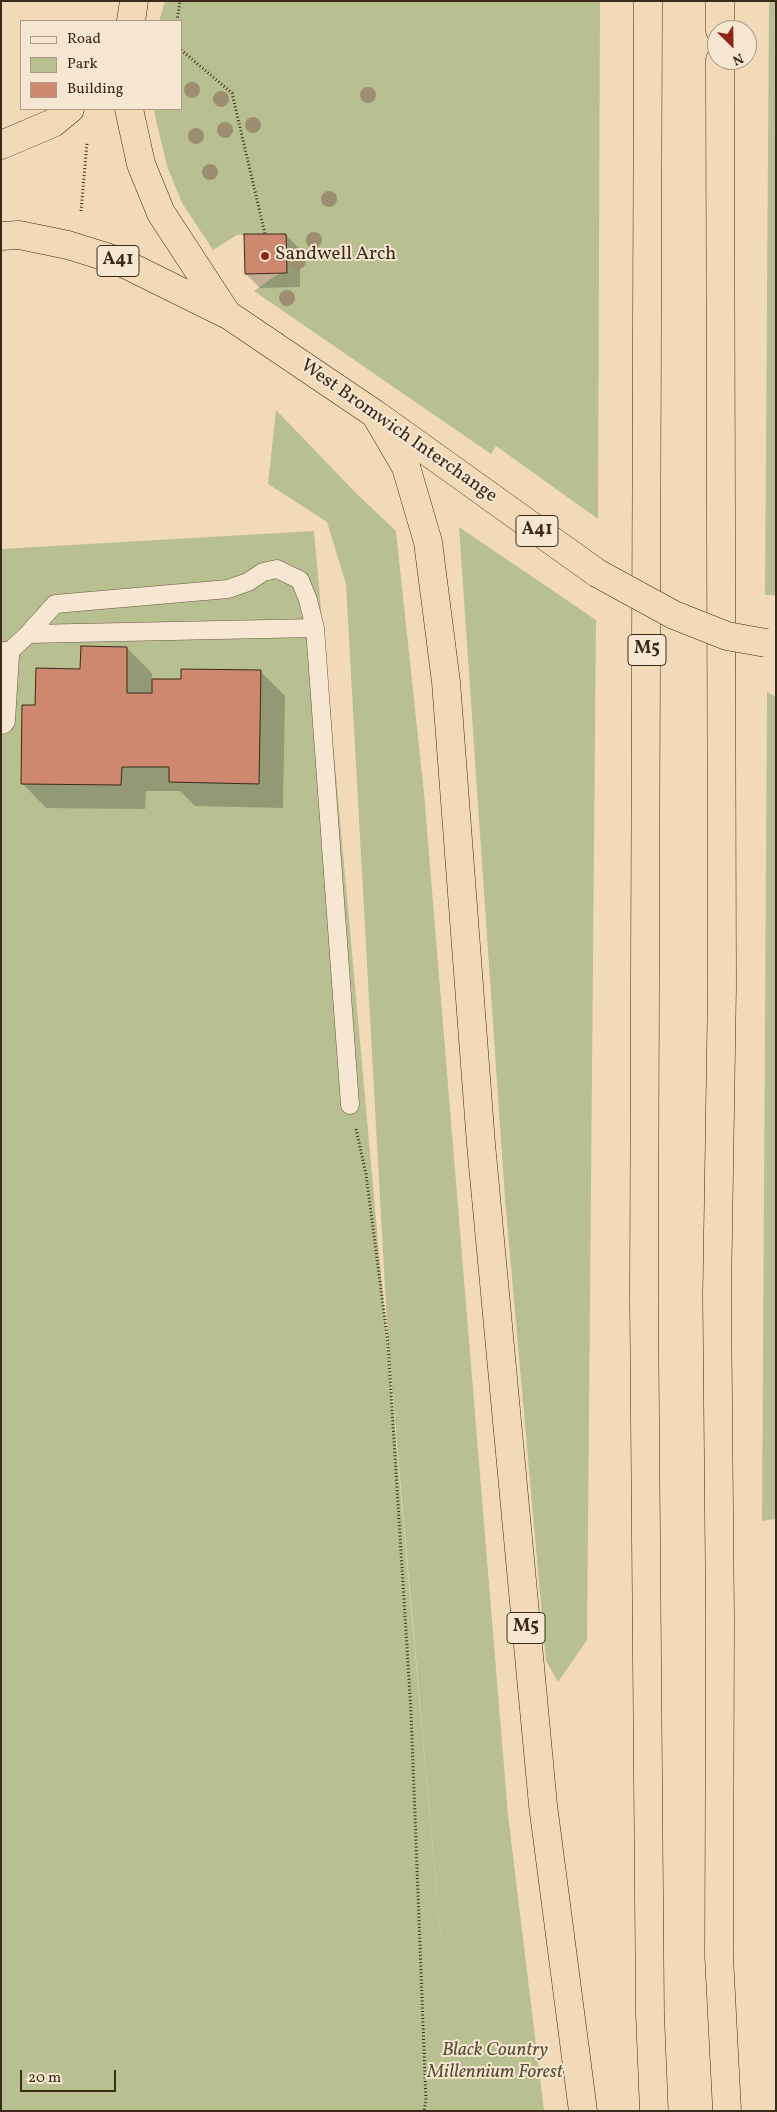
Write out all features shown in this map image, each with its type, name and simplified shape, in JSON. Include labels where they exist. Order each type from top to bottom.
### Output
[{"type":"highway","points":[[130,20],[134,1]]},
{"type":"highway","name":"M5","points":[[648,1],[644,1309],[650,2014],[654,2111]]},
{"type":"highway","points":[[720,1],[720,20]]},
{"type":"highway","points":[[720,70],[722,988],[717,1294],[720,1619],[719,1956],[727,2111]]},
{"type":"highway","points":[[1,145],[53,123],[69,110]]},
{"type":"highway","name":"West Bromwich Interchange","points":[[129,110],[141,164],[161,213],[227,314],[375,414],[597,573],[674,615],[727,636],[771,643]]},
{"type":"highway","name":"A41","points":[[1,236],[19,235],[68,245],[119,261],[227,314]]},
{"type":"highway","name":"M5","points":[[375,414],[406,467],[428,542],[443,664],[481,1144],[543,1804],[583,2111]]},
{"type":"street","points":[[1,720],[5,656]]},
{"type":"lane","points":[[5,656],[55,604],[228,589],[248,582],[263,572],[277,569],[300,580],[308,600],[315,628],[350,1105]]},
{"type":"lane","points":[[28,634],[315,628]]},
{"type":"path","points":[[177,20],[180,1]]},
{"type":"path","points":[[182,51],[232,93],[265,234]]},
{"type":"path","points":[[81,211],[87,144]]},
{"type":"path","points":[[350,1105],[366,1174],[388,1343],[411,1712],[426,2101],[424,2111]]},
{"type":"green space","points":[[165,1],[600,1],[598,519],[496,446],[491,454],[254,291],[278,274],[287,273],[286,234],[237,235],[213,250],[182,203],[167,166],[155,116],[154,110],[182,110],[182,20],[159,20]]},
{"type":"green space","points":[[769,1],[776,1],[776,595],[765,595]]},
{"type":"green space","name":"Black Country Millennium Forest","points":[[276,410],[356,493],[396,531],[424,793],[508,1815],[544,2111],[1,2111],[1,549],[314,531],[449,2029],[388,1343],[346,584],[327,522],[268,484]]},
{"type":"green space","points":[[459,527],[596,620],[587,1640],[558,1682],[546,1661],[505,1199]]},
{"type":"green space","points":[[767,692],[776,697],[776,1519],[762,1521]]},
{"type":"building","name":"Sandwell Arch","points":[[244,234],[286,234],[287,273],[245,274]]},
{"type":"building","points":[[81,646],[127,647],[127,693],[152,693],[152,679],[181,679],[181,669],[261,670],[259,784],[169,782],[169,767],[122,767],[121,785],[21,784],[22,705],[35,705],[36,668],[80,669]]},
{"type":"place","name":"Sandwell Arch","points":[[265,256]]}]
